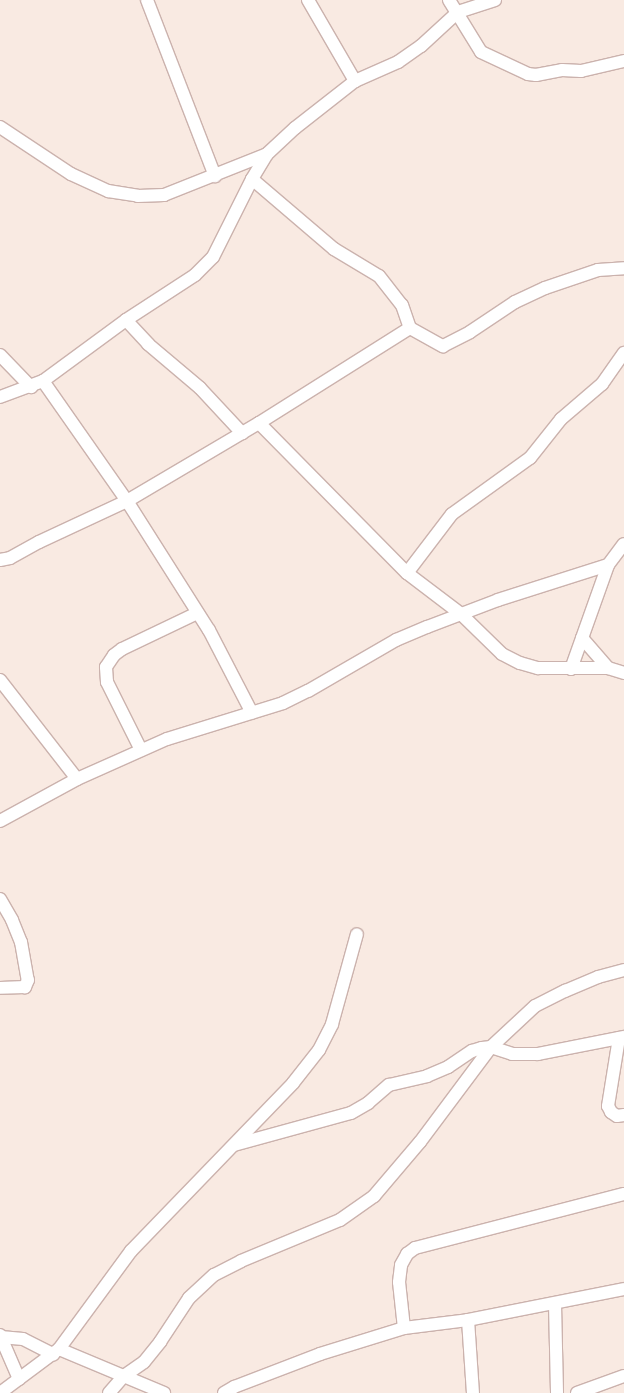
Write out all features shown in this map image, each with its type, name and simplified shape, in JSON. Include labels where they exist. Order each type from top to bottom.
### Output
[{"type":"street","points":[[147,0],[215,176]]},
{"type":"street","points":[[308,0],[355,81]]},
{"type":"street","points":[[449,0],[481,52],[528,74],[536,75],[562,70],[581,72],[624,61]]},
{"type":"street","points":[[0,397],[37,384],[126,320],[195,275],[213,257],[252,179],[267,154],[332,97],[355,81],[398,62],[421,46],[458,12],[495,0]]},
{"type":"street","points":[[0,128],[71,174],[108,191],[138,196],[164,196],[267,154]]},
{"type":"street","points":[[252,179],[334,249],[379,276],[402,305],[410,328],[443,346],[470,332],[515,302],[545,288],[598,270],[624,268]]},
{"type":"street","points":[[126,320],[148,344],[200,388],[242,433]]},
{"type":"street","points":[[0,560],[10,558],[39,542],[127,501],[259,423],[410,328]]},
{"type":"street","points":[[407,573],[452,514],[530,458],[561,419],[602,384],[624,353]]},
{"type":"street","points":[[0,355],[37,384],[127,501],[196,613],[218,644],[252,713]]},
{"type":"street","points":[[259,423],[407,573],[460,614],[502,654],[520,664],[538,668],[608,668],[624,673]]},
{"type":"street","points":[[571,669],[608,565],[624,544]]},
{"type":"street","points":[[0,821],[77,779],[140,750],[167,739],[252,713],[308,691],[396,640],[498,600],[608,565]]},
{"type":"street","points":[[140,750],[107,682],[106,667],[114,655],[122,649],[196,613]]},
{"type":"street","points":[[582,638],[608,668]]},
{"type":"street","points":[[0,680],[77,779]]},
{"type":"street","points":[[0,900],[12,920],[21,942],[28,980],[25,988],[0,988]]},
{"type":"street","points":[[0,1393],[56,1352],[131,1251],[200,1177],[234,1145],[293,1083],[319,1050],[332,1024],[357,934]]},
{"type":"street","points":[[110,1393],[124,1376],[144,1362],[160,1342],[189,1298],[214,1275],[240,1261],[340,1220],[374,1196],[420,1142],[491,1047],[536,1006],[573,987],[624,970]]},
{"type":"street","points":[[234,1145],[351,1112],[368,1102],[389,1085],[427,1076],[448,1067],[472,1051],[491,1047],[512,1054],[538,1054],[622,1038],[608,1106],[611,1112],[617,1116],[624,1116]]},
{"type":"street","points":[[404,1328],[399,1282],[401,1265],[407,1254],[415,1248],[624,1194]]},
{"type":"street","points":[[231,1391],[320,1354],[404,1328],[468,1320],[624,1289]]},
{"type":"street","points":[[554,1304],[557,1393]]},
{"type":"street","points":[[468,1320],[473,1393]]},
{"type":"street","points":[[1,1336],[23,1339],[124,1376],[164,1393]]},
{"type":"street","points":[[1,1336],[19,1379]]},
{"type":"street","points":[[577,1393],[624,1376]]}]
